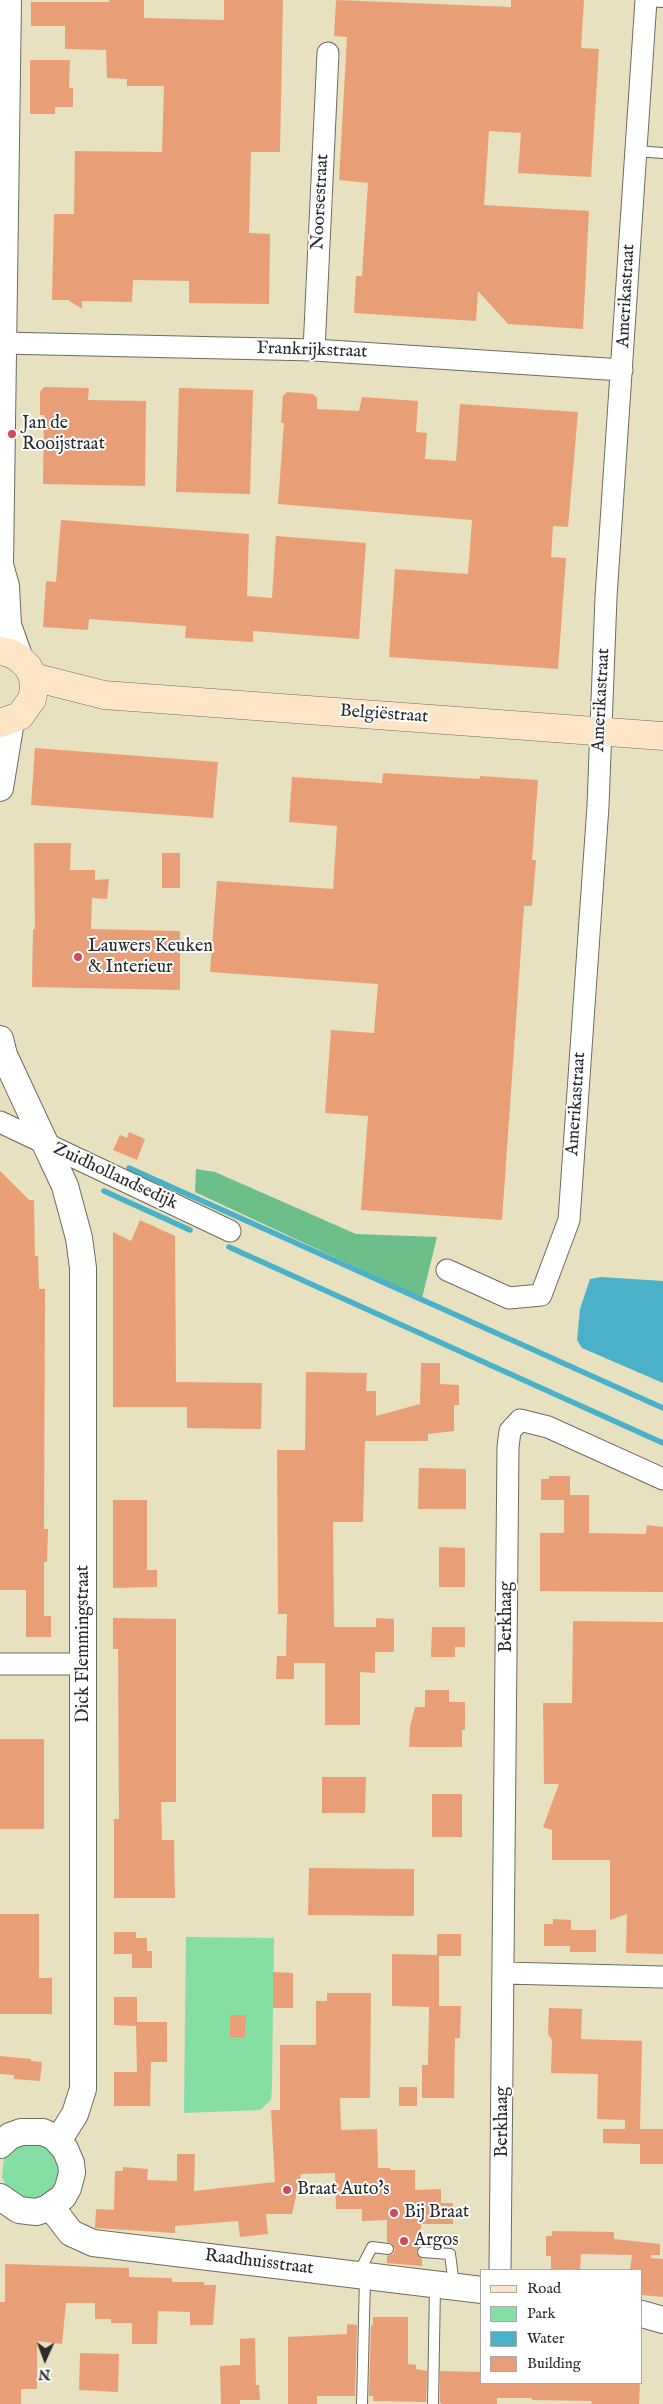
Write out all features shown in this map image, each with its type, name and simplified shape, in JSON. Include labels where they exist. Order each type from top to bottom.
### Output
[{"type":"main road","name":"Belgiëstraat","points":[[18,662],[104,695],[663,736]]},
{"type":"main road","points":[[13,716],[34,689],[18,662]]},
{"type":"main road","name":"Belgiëstraat","points":[[13,716],[104,695]]},
{"type":"street","points":[[8,0],[2,218],[0,566],[6,586],[8,625],[18,662]]},
{"type":"street","name":"Amerikastraat","points":[[447,1270],[508,1298],[541,1294],[569,1220],[598,806],[606,596],[635,151],[651,1]]},
{"type":"street","name":"Noorsestraat","points":[[314,350],[328,53]]},
{"type":"street","name":"Frankrijkstraat","points":[[1,343],[314,350],[622,370]]},
{"type":"street","points":[[0,788],[13,716]]},
{"type":"street","points":[[0,1039],[4,1055],[48,1146]]},
{"type":"street","name":"Zuidhollandsedijk","points":[[0,1122],[230,1231]]},
{"type":"street","name":"Dick Flemmingstraat","points":[[48,1146],[65,1186],[79,1238],[83,1268],[84,2090],[75,2114],[58,2141]]},
{"type":"street","name":"Berkhaag","points":[[500,2269],[508,1467],[510,1431],[520,1420],[548,1426],[663,1479]]},
{"type":"street","points":[[0,1664],[84,1664]]},
{"type":"street","points":[[504,1973],[663,1977]]},
{"type":"street","points":[[0,2145],[10,2136],[26,2131],[43,2132],[58,2141],[70,2158],[72,2178],[63,2197],[51,2207],[41,2211],[25,2211],[9,2206],[0,2197]]},
{"type":"street","name":"Raadhuisstraat","points":[[51,2207],[71,2233],[93,2243],[480,2290]]},
{"type":"street","points":[[643,2314],[663,2320]]},
{"type":"lane","points":[[635,151],[663,153]]},
{"type":"lane","points":[[362,2404],[361,2275],[372,2247],[388,2249]]},
{"type":"lane","points":[[423,2252],[450,2254],[433,2404]]},
{"type":"green space","points":[[196,1169],[215,1172],[356,1234],[437,1237],[422,1298],[195,1192]]},
{"type":"green space","points":[[186,1937],[274,1938],[271,2100],[260,2110],[184,2113]]},
{"type":"green space","points":[[26,2140],[52,2149],[60,2165],[57,2184],[42,2197],[32,2199],[22,2198],[6,2186],[2,2177],[4,2157]]},
{"type":"water","points":[[601,1277],[663,1281],[663,1383],[582,1348],[577,1340],[580,1309],[590,1279]]},
{"type":"building","points":[[109,0],[144,0],[144,18],[224,20],[224,0],[283,0],[280,152],[251,152],[249,233],[270,234],[269,304],[189,303],[189,281],[133,280],[132,302],[82,301],[82,309],[68,300],[52,300],[54,214],[74,214],[75,151],[162,152],[164,86],[127,86],[127,79],[107,78],[106,50],[65,49],[65,26],[31,26],[31,2],[109,2]]},
{"type":"building","points":[[336,0],[511,7],[511,0],[584,0],[581,48],[599,49],[591,177],[518,173],[521,133],[489,131],[484,205],[589,211],[583,329],[508,324],[478,291],[476,321],[354,313],[356,276],[362,276],[368,183],[339,180],[347,37],[334,36]]},
{"type":"building","points":[[30,60],[70,60],[69,88],[73,88],[73,107],[55,107],[55,114],[30,114]]},
{"type":"building","points":[[44,387],[89,388],[88,400],[146,401],[145,486],[43,484],[44,415],[40,415],[40,392]]},
{"type":"building","points":[[179,388],[253,390],[250,494],[176,492]]},
{"type":"building","points":[[287,392],[313,394],[317,398],[317,409],[359,411],[362,397],[418,401],[416,432],[427,433],[425,459],[456,461],[460,404],[578,412],[568,527],[553,526],[551,557],[566,558],[558,669],[389,657],[395,569],[468,574],[472,520],[278,504],[284,423],[281,423],[283,396]]},
{"type":"building","points":[[61,520],[249,534],[247,596],[272,598],[276,536],[366,543],[359,639],[253,631],[253,642],[185,638],[186,626],[89,619],[88,630],[43,627],[46,581],[56,582]]},
{"type":"building","points":[[35,748],[218,762],[213,818],[31,805]]},
{"type":"building","points":[[383,773],[480,779],[480,776],[538,780],[532,860],[536,860],[532,906],[524,906],[502,1220],[361,1210],[368,1116],[325,1113],[331,1030],[374,1033],[378,984],[210,972],[217,881],[333,889],[337,826],[289,822],[292,777],[382,783]]},
{"type":"building","points":[[34,843],[71,843],[70,870],[95,870],[95,880],[109,879],[107,899],[92,898],[91,929],[180,931],[180,990],[32,987],[33,929],[35,929]]},
{"type":"building","points":[[162,853],[180,853],[180,888],[162,888]]},
{"type":"building","points":[[129,1132],[145,1139],[137,1160],[113,1150],[120,1135],[127,1138]]},
{"type":"building","points":[[0,1171],[29,1200],[34,1200],[35,1256],[38,1256],[39,1289],[45,1289],[44,1529],[48,1529],[47,1562],[44,1562],[44,1616],[51,1616],[51,1637],[26,1637],[26,1590],[0,1590]]},
{"type":"building","points":[[140,1220],[175,1236],[176,1382],[262,1383],[261,1429],[187,1428],[187,1407],[113,1407],[113,1232],[131,1241]]},
{"type":"building","points":[[421,1363],[440,1363],[440,1384],[459,1385],[459,1405],[454,1405],[454,1431],[428,1434],[428,1441],[365,1441],[363,1522],[333,1522],[334,1627],[376,1627],[376,1618],[394,1619],[394,1652],[375,1652],[375,1673],[360,1672],[360,1725],[325,1725],[325,1663],[294,1663],[294,1679],[276,1679],[277,1656],[286,1656],[287,1614],[278,1614],[277,1450],[305,1450],[306,1372],[367,1373],[366,1391],[376,1391],[376,1416],[420,1404]]},
{"type":"building","points":[[419,1468],[466,1469],[466,1509],[418,1509]]},
{"type":"building","points":[[549,1476],[570,1476],[570,1495],[589,1495],[589,1533],[646,1534],[647,1525],[663,1527],[663,1592],[540,1591],[540,1533],[564,1533],[564,1500],[541,1500],[541,1479],[549,1479]]},
{"type":"building","points":[[113,1500],[147,1500],[147,1570],[157,1570],[157,1587],[113,1588]]},
{"type":"building","points":[[439,1547],[465,1548],[465,1587],[439,1587]]},
{"type":"building","points":[[113,1618],[176,1619],[176,1802],[161,1802],[162,1840],[174,1840],[175,1898],[114,1898],[114,1819],[119,1819],[118,1649],[113,1649]]},
{"type":"building","points":[[573,1621],[663,1622],[663,1954],[626,1953],[627,1914],[610,1920],[610,1860],[552,1860],[552,1830],[543,1827],[559,1784],[544,1784],[543,1703],[572,1703]]},
{"type":"building","points":[[432,1627],[465,1627],[465,1647],[455,1647],[455,1657],[431,1657]]},
{"type":"building","points":[[425,1690],[449,1690],[449,1702],[465,1702],[465,1730],[462,1730],[462,1747],[409,1747],[410,1727],[415,1707],[425,1707]]},
{"type":"building","points":[[0,1739],[44,1739],[44,1829],[0,1829]]},
{"type":"building","points":[[322,1777],[366,1777],[365,1813],[322,1813]]},
{"type":"building","points":[[432,1794],[462,1794],[462,1837],[432,1837]]},
{"type":"building","points":[[309,1868],[414,1869],[414,1916],[308,1915]]},
{"type":"building","points":[[0,1914],[39,1914],[39,1978],[52,1978],[52,2014],[0,2014]]},
{"type":"building","points":[[553,1919],[571,1920],[571,1930],[596,1930],[596,1952],[570,1952],[570,1946],[544,1946],[544,1924],[553,1924]]},
{"type":"building","points":[[114,1932],[136,1932],[136,1938],[147,1938],[147,1951],[152,1951],[152,1968],[132,1968],[132,1954],[114,1954]]},
{"type":"building","points":[[437,1934],[461,1934],[461,1956],[439,1956],[439,2006],[461,2006],[460,2038],[455,2038],[454,2098],[422,2098],[422,2065],[428,2065],[429,2007],[392,2006],[392,1954],[437,1955]]},
{"type":"building","points":[[273,1972],[293,1973],[293,2008],[273,2008]]},
{"type":"building","points":[[327,1993],[371,1993],[370,2098],[340,2098],[341,2130],[377,2129],[378,2168],[415,2170],[415,2190],[441,2189],[441,2203],[453,2203],[453,2224],[421,2224],[422,2245],[416,2252],[422,2259],[422,2266],[387,2263],[387,2256],[393,2254],[395,2249],[392,2244],[387,2242],[387,2220],[362,2221],[362,2209],[336,2209],[335,2173],[301,2174],[292,2214],[266,2214],[268,2234],[240,2237],[238,2221],[175,2226],[175,2233],[95,2228],[96,2209],[114,2210],[115,2171],[123,2171],[123,2167],[148,2169],[147,2180],[177,2181],[177,2154],[195,2154],[194,2191],[275,2182],[271,2110],[280,2110],[280,2045],[316,2045],[316,2001],[327,2001]]},
{"type":"building","points":[[114,1997],[137,1997],[137,2022],[167,2022],[167,2062],[151,2062],[150,2106],[114,2106],[114,2072],[137,2072],[136,2026],[114,2025]]},
{"type":"building","points":[[549,2008],[582,2009],[581,2039],[642,2041],[640,2129],[663,2129],[663,2164],[640,2164],[640,2144],[603,2143],[603,2129],[625,2129],[625,2120],[597,2119],[598,2074],[551,2073],[552,2040],[548,2034]]},
{"type":"building","points":[[230,2015],[246,2015],[245,2038],[230,2037]]},
{"type":"building","points":[[0,2056],[42,2062],[40,2081],[14,2079],[14,2075],[0,2074]]},
{"type":"building","points":[[399,2087],[417,2087],[417,2106],[399,2106]]},
{"type":"building","points":[[552,2231],[614,2232],[614,2239],[660,2244],[660,2255],[651,2255],[651,2258],[663,2259],[663,2297],[643,2295],[643,2269],[630,2269],[632,2255],[581,2254],[580,2269],[551,2269],[551,2256],[546,2256],[546,2236],[552,2236]]},
{"type":"building","points":[[5,2264],[129,2268],[129,2277],[172,2278],[172,2282],[204,2282],[204,2285],[216,2285],[213,2325],[190,2325],[190,2312],[158,2311],[157,2344],[132,2344],[132,2323],[111,2323],[111,2319],[95,2319],[95,2303],[66,2303],[62,2344],[37,2341],[37,2389],[21,2389],[21,2404],[0,2404],[0,2302],[5,2302]]},
{"type":"building","points":[[373,2317],[408,2317],[408,2364],[416,2365],[416,2369],[427,2371],[426,2402],[373,2401],[373,2396],[369,2396],[371,2325],[373,2325]]},
{"type":"building","points":[[347,2324],[357,2325],[355,2396],[317,2396],[317,2404],[288,2404],[288,2337],[347,2334]]},
{"type":"building","points":[[255,2338],[256,2385],[259,2385],[260,2400],[240,2400],[240,2404],[221,2404],[220,2366],[240,2365],[240,2339]]},
{"type":"building","points":[[80,2353],[119,2354],[118,2392],[79,2390]]},
{"type":"building","points":[[440,2371],[480,2372],[480,2384],[640,2384],[639,2404],[591,2404],[592,2401],[532,2400],[532,2398],[497,2398],[497,2404],[442,2404],[440,2402]]},
{"type":"waterway","points":[[129,1168],[663,1408]]},
{"type":"waterway","points":[[104,1191],[190,1230]]},
{"type":"waterway","points":[[229,1247],[663,1443]]},
{"type":"place","name":"Jan de Rooijstraat","points":[[12,434]]},
{"type":"place","name":"Lauwers Keuken & Interieur","points":[[78,957]]},
{"type":"place","name":"Braat Auto's","points":[[287,2190]]},
{"type":"place","name":"Bij Braat","points":[[394,2213]]},
{"type":"place","name":"Argos","points":[[404,2241]]}]
